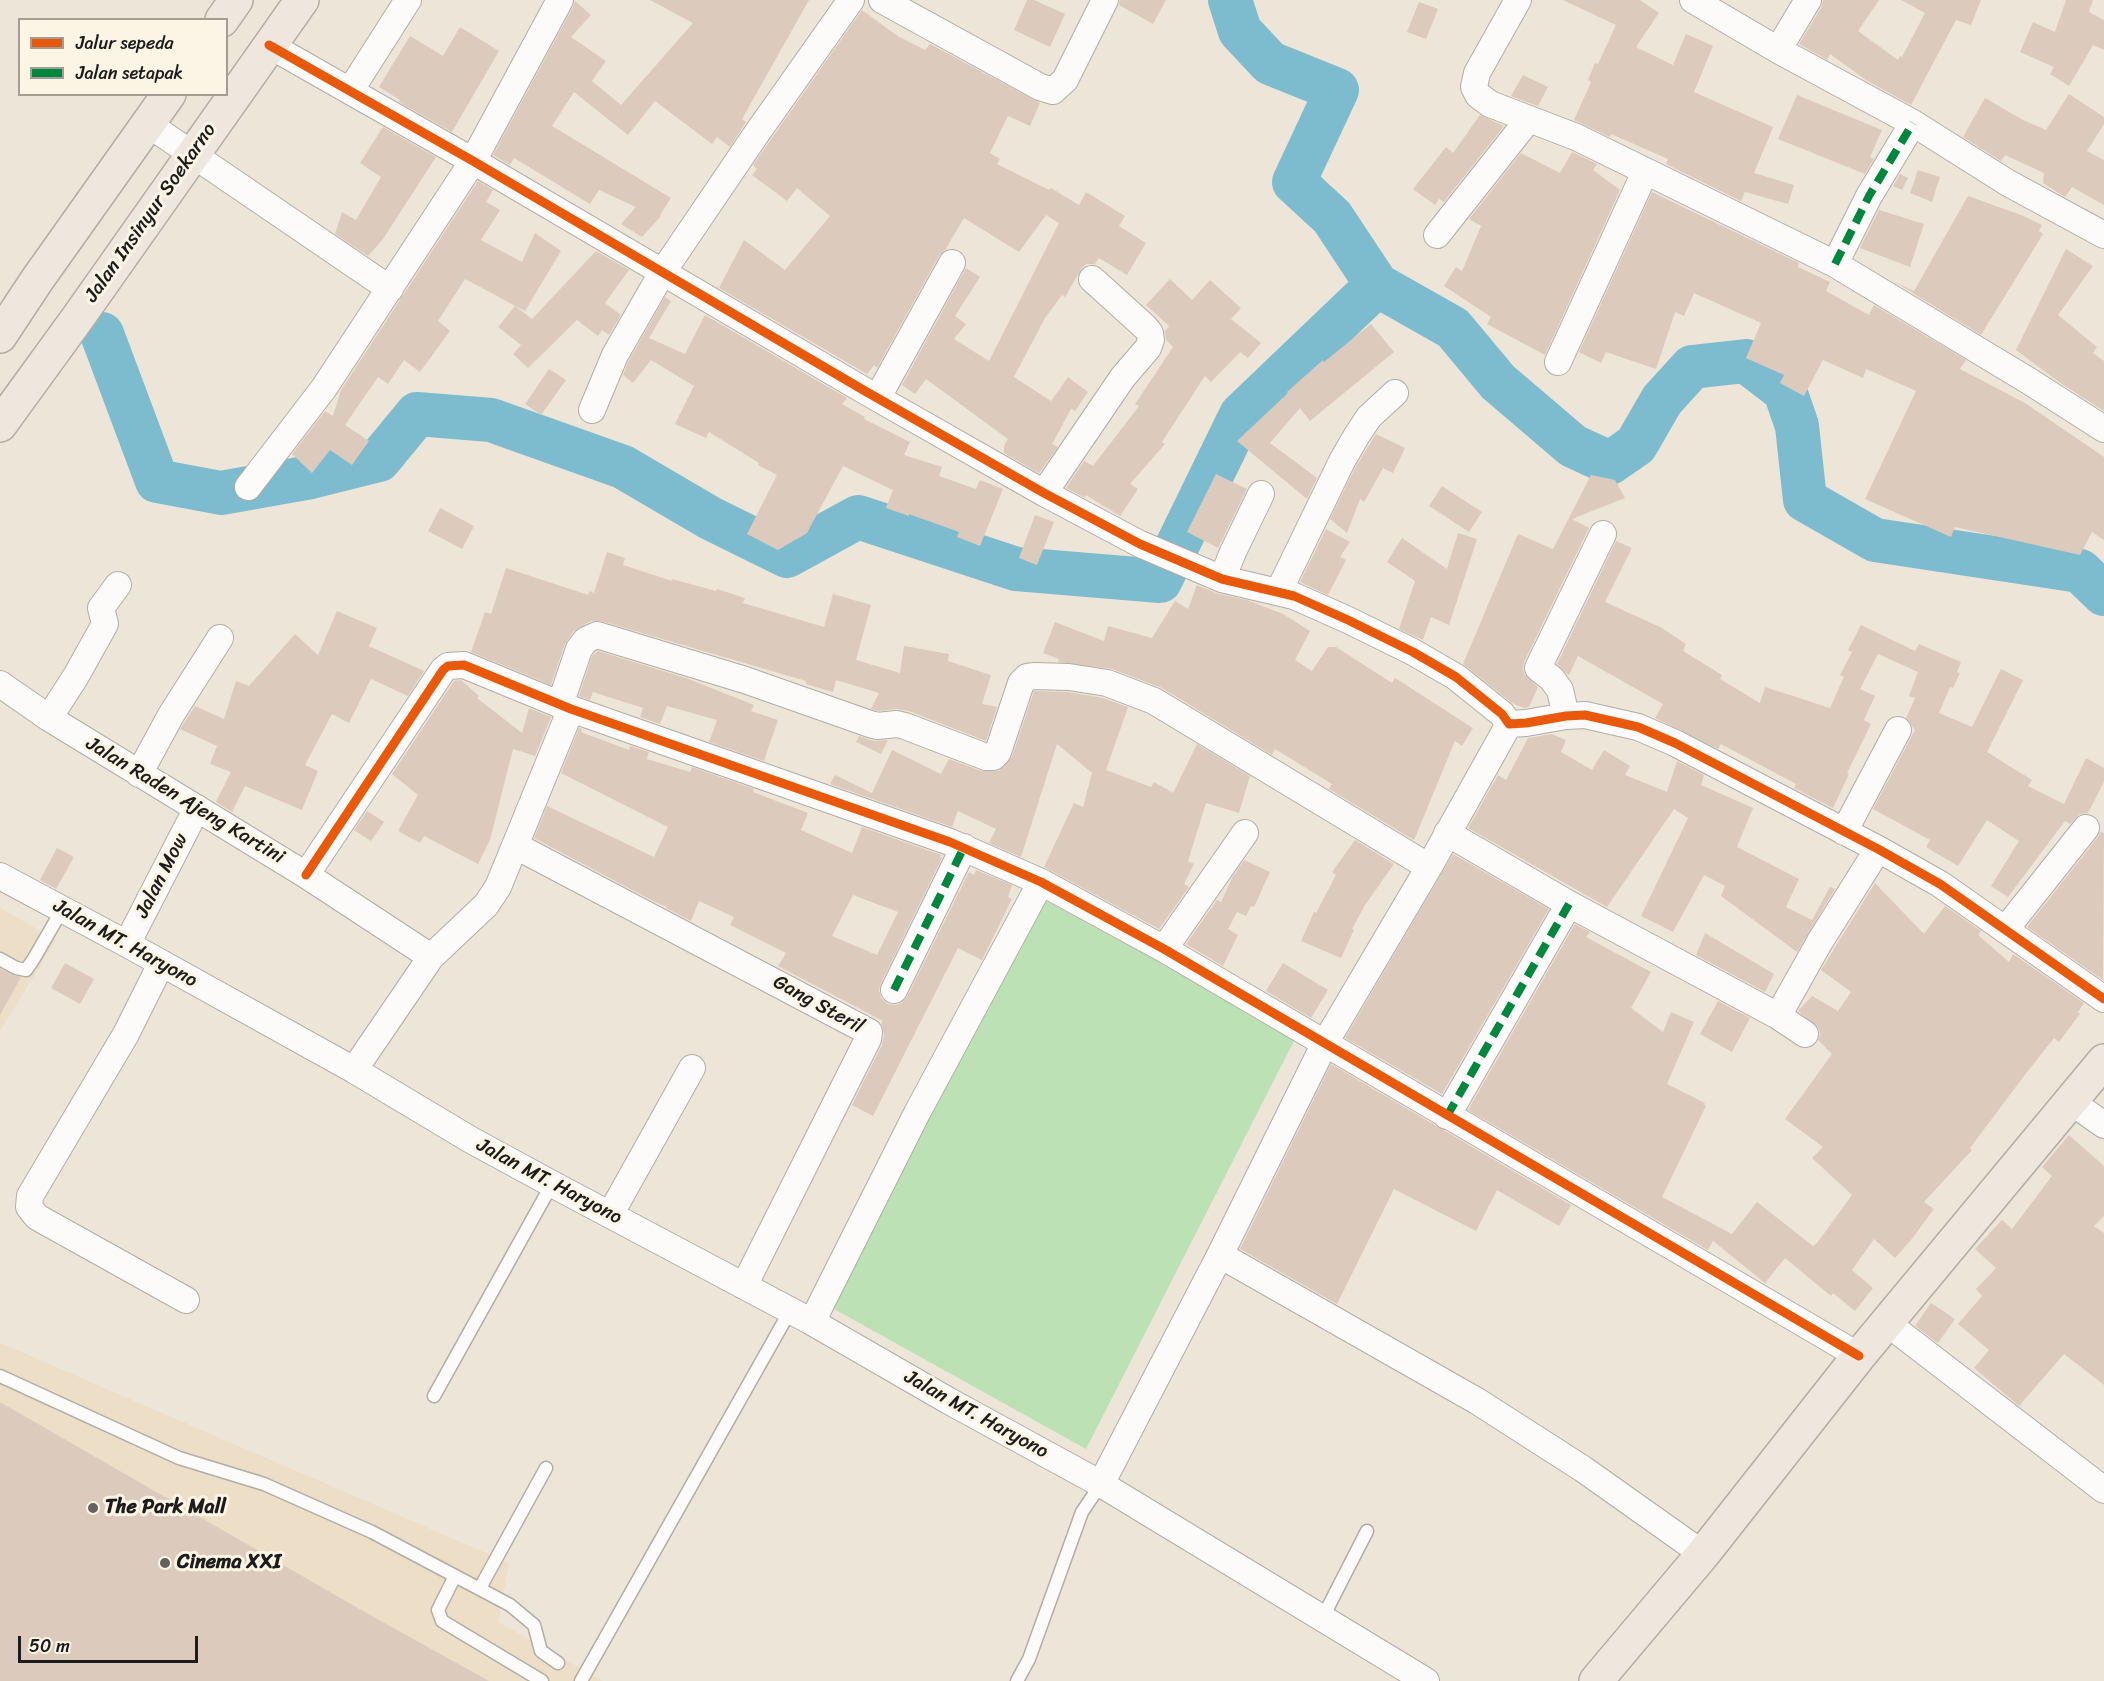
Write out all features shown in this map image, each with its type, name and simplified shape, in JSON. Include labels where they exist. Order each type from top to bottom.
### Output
[{"type":"main road","points":[[223,18],[236,0]]},
{"type":"main road","name":"Jalan Insinyur Soekarno","points":[[0,425],[302,0]]},
{"type":"main road","points":[[5,329],[168,96]]},
{"type":"main road","points":[[1596,1681],[1703,1554],[1860,1356],[2104,1061]]},
{"type":"street","points":[[350,91],[408,0]]},
{"type":"street","points":[[248,487],[324,388],[473,161],[560,0]]},
{"type":"street","points":[[592,410],[615,355],[662,273],[851,0]]},
{"type":"street","points":[[882,0],[1040,87],[1053,91],[1065,80],[1105,0]]},
{"type":"street","points":[[1518,0],[1477,73],[1474,87],[1478,95],[1490,104],[1576,137],[1835,264],[2104,429]]},
{"type":"street","points":[[1693,0],[1778,50],[1913,123],[2008,183],[2104,235]]},
{"type":"street","points":[[1778,50],[1808,0]]},
{"type":"street","points":[[269,45],[1044,493],[1140,544],[1219,578],[1258,589],[1279,591],[1348,620],[1413,652],[1456,677],[1489,703],[1509,724],[1585,715],[1638,727],[1675,743],[1940,884],[2104,999]]},
{"type":"street","points":[[1437,235],[1528,120]]},
{"type":"street","points":[[1835,264],[1869,196],[1913,123]]},
{"type":"street","points":[[148,124],[390,289]]},
{"type":"street","points":[[1558,362],[1645,172]]},
{"type":"street","points":[[878,397],[952,263]]},
{"type":"street","points":[[1044,493],[1123,377],[1148,348],[1151,340],[1150,333],[1145,327],[1092,279]]},
{"type":"street","points":[[1279,591],[1357,435],[1369,417],[1395,393]]},
{"type":"street","points":[[1219,578],[1262,494]]},
{"type":"street","points":[[1566,716],[1560,690],[1552,679],[1538,668],[1603,534]]},
{"type":"street","points":[[49,718],[105,624],[101,608],[118,585]]},
{"type":"street","points":[[354,1070],[431,957],[486,905],[498,887],[516,846],[566,707],[579,649],[586,640],[597,635],[745,680],[870,724],[905,726],[986,757],[993,757],[998,752],[1019,689],[1027,677],[1069,677],[1107,683],[1154,701],[1429,867]]},
{"type":"street","points":[[139,774],[171,716],[220,638]]},
{"type":"street","points":[[306,875],[439,675],[448,666],[464,665],[566,707],[964,847],[1041,882],[1164,949],[1860,1356]]},
{"type":"street","name":"Jalan Raden Ajeng Kartini","points":[[0,684],[49,718],[306,875],[431,957]]},
{"type":"street","points":[[1101,1484],[1220,1255],[1325,1043],[1429,867],[1509,724]]},
{"type":"street","points":[[1844,832],[1898,730]]},
{"type":"street","name":"Jalan Mow","points":[[127,944],[197,808]]},
{"type":"street","points":[[2006,930],[2086,828]]},
{"type":"street","points":[[1164,949],[1245,833]]},
{"type":"street","points":[[1448,833],[1569,904],[1778,1016],[1805,1034]]},
{"type":"street","name":"Gang Steril","points":[[516,846],[870,1032],[744,1286]]},
{"type":"street","points":[[894,990],[964,847]]},
{"type":"street","points":[[1778,1016],[1819,943],[1878,849]]},
{"type":"street","name":"Jalan MT. Haryono","points":[[0,876],[354,1070],[471,1140],[801,1317],[1101,1484],[1426,1681]]},
{"type":"street","points":[[801,1317],[917,1113],[1041,882]]},
{"type":"street","points":[[1448,1116],[1569,904]]},
{"type":"street","points":[[161,964],[126,1034],[30,1196],[29,1207],[37,1216],[186,1300]]},
{"type":"street","points":[[610,1215],[692,1068]]},
{"type":"street","points":[[2070,1101],[2104,1125]]},
{"type":"street","points":[[1220,1255],[1477,1401],[1582,1469],[1703,1554]]},
{"type":"street","points":[[1887,1323],[2104,1490]]},
{"type":"lane","points":[[0,959],[16,968],[26,970],[62,910]]},
{"type":"lane","points":[[434,1396],[552,1184]]},
{"type":"lane","points":[[581,1678],[801,1317]]},
{"type":"lane","points":[[0,1376],[179,1458],[264,1484],[372,1532],[510,1605],[534,1625],[541,1651],[558,1663]]},
{"type":"lane","points":[[480,1588],[546,1468]]},
{"type":"lane","points":[[1017,1681],[1029,1659],[1082,1512],[1101,1484]]},
{"type":"lane","points":[[1323,1617],[1366,1531]]},
{"type":"lane","points":[[455,1576],[438,1610],[442,1622],[542,1681]]},
{"type":"shaded area","points":[[0,908],[56,940],[0,1031]]},
{"type":"shaded area","points":[[0,1343],[509,1563],[498,1622],[603,1681],[0,1681]]},
{"type":"green space","points":[[1035,895],[1297,1035],[1086,1449],[827,1305]]},
{"type":"building","points":[[650,0],[809,0],[742,119],[746,122],[730,147],[717,137],[712,144],[655,101],[628,135],[574,92],[552,126],[671,198],[661,216],[642,237],[621,224],[636,207],[599,190],[590,204],[514,158],[510,165],[493,155],[575,1],[591,15],[571,37],[606,61],[592,81],[621,105],[693,23]]},
{"type":"building","points":[[1027,0],[1034,0],[1065,14],[1050,47],[1014,30]]},
{"type":"building","points":[[1120,0],[1166,0],[1153,24],[1119,5]]},
{"type":"building","points":[[1563,0],[1640,0],[1659,13],[1636,47],[1673,65],[1686,34],[1713,46],[1694,92],[1773,127],[1754,173],[1794,185],[1788,204],[1745,192],[1741,201],[1666,164],[1668,159],[1611,134],[1610,137],[1574,120],[1591,82],[1588,80],[1595,63],[1598,64],[1616,25]]},
{"type":"building","points":[[1823,0],[1879,0],[1858,31],[1898,60],[1900,56],[1902,57],[1925,13],[1901,0],[1981,0],[1971,25],[1956,20],[1911,105],[1866,80],[1830,54],[1827,60],[1799,44],[1821,8]]},
{"type":"building","points":[[2066,0],[2093,0],[2089,12],[2104,20],[2104,50],[2093,45],[2069,86],[2050,74],[2054,67],[2020,52],[2033,22],[2055,32]]},
{"type":"building","points":[[1419,2],[1438,9],[1426,39],[1407,32]]},
{"type":"building","points":[[862,10],[899,37],[925,50],[930,44],[1040,103],[1030,126],[1008,116],[990,153],[1000,159],[997,164],[1049,190],[1051,188],[1079,205],[1086,192],[1125,216],[1119,226],[1146,243],[1127,275],[1099,258],[1095,264],[1086,264],[1081,269],[1065,297],[1062,295],[1045,318],[1014,377],[1051,401],[1068,377],[1088,392],[1075,411],[1071,409],[1052,444],[1058,447],[1039,473],[1004,453],[1004,446],[1008,439],[926,379],[915,394],[902,385],[966,268],[980,277],[955,316],[966,324],[954,339],[989,361],[1059,223],[1046,215],[1019,252],[964,218],[939,256],[877,368],[874,365],[867,374],[719,288],[744,240],[785,270],[830,216],[797,188],[787,201],[752,175],[757,169],[753,165]]},
{"type":"building","points":[[460,27],[499,51],[452,132],[399,102],[400,100],[379,87],[410,36],[443,56]]},
{"type":"building","points":[[1523,75],[1548,87],[1538,106],[1511,96]]},
{"type":"building","points":[[2069,94],[2104,117],[2104,124],[2087,151],[2104,160],[2104,205],[2072,187],[2065,197],[2043,183],[2044,173],[2005,155],[2001,161],[1963,137],[1985,98],[2023,120],[2046,130]]},
{"type":"building","points":[[1797,95],[1882,130],[1870,157],[1874,159],[1865,174],[1778,139]]},
{"type":"building","points":[[1480,115],[1504,126],[1444,202],[1439,199],[1435,205],[1413,189],[1446,147],[1453,153]]},
{"type":"building","points":[[383,127],[436,157],[383,239],[368,256],[335,234],[342,212],[356,220],[381,177],[360,163]]},
{"type":"building","points":[[1572,152],[1597,164],[1593,170],[1620,190],[1545,355],[1487,324],[1491,317],[1444,286],[1456,267],[1462,271],[1481,226],[1469,219],[1521,153],[1560,173]]},
{"type":"building","points":[[1918,170],[1940,177],[1932,202],[1910,193]]},
{"type":"building","points":[[1900,174],[1908,178],[1902,190],[1893,186]]},
{"type":"building","points":[[478,181],[493,190],[486,202],[500,210],[481,240],[522,262],[535,233],[561,251],[525,311],[465,279],[438,321],[450,331],[420,372],[404,360],[388,384],[378,377],[345,425],[369,441],[352,465],[330,450],[312,473],[292,454],[325,411],[333,416],[341,390]]},
{"type":"building","points":[[1652,192],[1799,263],[1798,267],[1830,282],[1826,291],[1869,315],[1874,305],[1966,360],[1960,369],[2025,403],[2104,457],[2104,540],[2092,532],[2080,555],[1955,527],[1951,537],[1865,499],[1916,391],[1866,369],[1863,378],[1823,360],[1804,396],[1780,383],[1784,375],[1746,358],[1761,323],[1694,293],[1684,316],[1675,312],[1656,369],[1606,352],[1601,363],[1579,352]]},
{"type":"building","points":[[1968,196],[2042,225],[2039,231],[2043,234],[1981,335],[1895,282],[1914,291]]},
{"type":"building","points":[[1879,210],[1924,224],[1910,267],[1860,248]]},
{"type":"building","points":[[2066,249],[2093,266],[2058,315],[2097,347],[2093,353],[2104,361],[2104,411],[2059,382],[2016,350]]},
{"type":"building","points":[[596,251],[629,270],[605,303],[621,315],[609,335],[602,330],[598,336],[577,320],[528,368],[513,354],[521,345],[498,327],[515,306],[532,319]]},
{"type":"building","points":[[1170,279],[1192,300],[1210,280],[1241,308],[1231,319],[1261,343],[1248,358],[1240,352],[1211,382],[1205,376],[1162,442],[1165,444],[1130,484],[1138,489],[1120,516],[1086,495],[1085,498],[1066,488],[1084,461],[1093,466],[1139,406],[1135,404],[1173,347],[1166,340],[1165,331],[1169,326],[1146,305]]},
{"type":"building","points":[[665,297],[671,301],[649,338],[685,354],[705,315],[847,398],[842,404],[865,417],[864,419],[910,442],[904,455],[942,467],[939,476],[976,489],[980,480],[1003,489],[980,546],[957,537],[959,532],[886,508],[893,490],[843,466],[807,533],[778,550],[747,534],[777,475],[709,432],[706,438],[675,424],[694,386],[651,360],[633,383],[623,375]]},
{"type":"building","points":[[1371,324],[1394,352],[1310,421],[1300,408],[1270,443],[1317,478],[1307,499],[1237,441],[1323,360],[1324,362]]},
{"type":"building","points":[[549,369],[566,380],[541,415],[525,404]]},
{"type":"building","points":[[1376,434],[1405,448],[1393,473],[1383,468],[1364,502],[1360,499],[1347,533],[1330,519],[1355,468]]},
{"type":"building","points":[[1216,474],[1247,489],[1218,548],[1187,532]]},
{"type":"building","points":[[1591,475],[1615,480],[1625,498],[1572,519],[1589,528],[1524,662],[1525,675],[1538,687],[1529,707],[1524,708],[1512,703],[1463,664],[1518,534],[1553,549]]},
{"type":"building","points":[[1442,486],[1482,512],[1469,532],[1429,506]]},
{"type":"building","points":[[440,508],[474,526],[462,549],[428,531]]},
{"type":"building","points":[[1035,515],[1054,522],[1037,565],[1019,558]]},
{"type":"building","points":[[1326,529],[1350,542],[1340,557],[1346,560],[1328,595],[1300,582]]},
{"type":"building","points":[[1458,533],[1477,539],[1449,625],[1431,617],[1423,640],[1399,629],[1415,581],[1387,562],[1402,538],[1447,569]]},
{"type":"building","points":[[1616,541],[1632,548],[1605,602],[1660,627],[1686,644],[1683,651],[1722,675],[1720,679],[1760,703],[1765,687],[1830,708],[1844,677],[1840,675],[1852,652],[1848,650],[1861,625],[1915,651],[1919,644],[1961,662],[1957,672],[1960,673],[1953,688],[1950,687],[1939,713],[1972,727],[2001,669],[2023,680],[1987,752],[2032,780],[2028,786],[2064,804],[2086,758],[2104,768],[2104,782],[2088,813],[2080,814],[2070,824],[2065,821],[2008,897],[1991,886],[2019,841],[1987,820],[1958,866],[1926,847],[1930,840],[1873,809],[1915,730],[1906,718],[1915,698],[1909,696],[1918,672],[1878,654],[1860,689],[1875,696],[1864,720],[1871,724],[1833,808],[1794,788],[1796,784],[1721,744],[1718,749],[1655,718],[1663,704],[1578,656],[1569,675],[1567,674],[1557,664]]},
{"type":"building","points":[[607,552],[625,558],[623,565],[672,581],[672,579],[716,591],[717,589],[745,598],[743,603],[824,627],[833,594],[871,605],[856,660],[900,673],[904,646],[949,654],[948,661],[991,675],[982,704],[997,707],[986,741],[909,711],[871,709],[879,693],[836,680],[833,692],[806,684],[806,681],[601,621],[591,621],[574,631],[565,644],[551,685],[471,652],[485,612],[491,614],[506,568],[588,595],[590,591],[594,593]]},
{"type":"building","points":[[1197,585],[1283,614],[1310,631],[1295,660],[1312,671],[1328,647],[1336,647],[1392,683],[1395,678],[1473,728],[1462,746],[1455,741],[1414,840],[1329,789],[1332,784],[1275,749],[1272,755],[1162,688],[1112,669],[1058,662],[1059,659],[1043,653],[1055,622],[1104,641],[1108,626],[1152,638],[1175,601],[1188,609]]},
{"type":"building","points":[[337,611],[377,628],[369,646],[424,671],[408,696],[371,679],[349,723],[332,714],[305,765],[318,771],[302,810],[245,786],[232,812],[216,802],[231,772],[210,764],[217,746],[180,729],[195,706],[224,719],[236,681],[249,686],[295,634],[318,655]]},
{"type":"building","points":[[598,651],[686,678],[754,705],[751,711],[778,720],[764,761],[709,742],[717,720],[667,706],[660,724],[640,717],[643,708],[593,692],[590,700],[579,696],[592,656]]},
{"type":"building","points":[[461,680],[479,696],[477,698],[522,733],[529,708],[551,717],[535,756],[513,749],[490,840],[478,864],[424,836],[420,843],[398,831],[418,795],[392,774],[454,681]]},
{"type":"building","points":[[1034,691],[1068,692],[1103,698],[1128,707],[1106,770],[1151,787],[1154,782],[1173,793],[1197,744],[1250,776],[1239,813],[1206,803],[1188,861],[1194,864],[1184,884],[1189,887],[1159,929],[1044,867],[1074,803],[1083,807],[1092,773],[1057,744],[1021,857],[989,843],[996,829],[958,811],[952,827],[830,784],[835,775],[872,793],[892,750],[941,774],[949,759],[981,771],[999,771],[1012,757]]},
{"type":"building","points":[[579,728],[582,729],[581,732],[629,750],[630,746],[649,752],[647,759],[690,772],[692,767],[754,789],[753,792],[808,813],[801,830],[852,853],[862,827],[941,855],[942,858],[881,983],[879,990],[881,998],[888,1004],[902,1003],[907,997],[969,872],[974,875],[976,870],[1012,885],[1008,897],[1012,899],[982,960],[958,948],[873,1116],[852,1105],[882,1045],[884,1034],[881,1024],[883,1021],[778,966],[786,953],[730,925],[734,917],[699,901],[691,921],[534,838],[547,806],[654,857],[668,827],[561,773]],"holes":[[[853,895],[898,912],[877,955],[832,936]]]},
{"type":"building","points":[[1552,734],[1566,740],[1561,752],[1592,770],[1604,750],[1630,766],[1625,775],[1667,792],[1677,761],[1704,775],[1701,785],[1753,808],[1737,847],[1799,879],[1786,907],[1812,920],[1830,887],[1835,889],[1797,952],[1721,896],[1725,886],[1704,875],[1673,932],[1641,916],[1688,818],[1674,809],[1607,907],[1468,828],[1498,775],[1506,780],[1528,738]]},
{"type":"building","points":[[859,736],[873,741],[888,740],[881,754],[856,742]]},
{"type":"building","points":[[367,811],[384,822],[371,841],[354,830]]},
{"type":"building","points":[[2101,831],[2104,834],[2103,980],[2027,927]]},
{"type":"building","points":[[1355,840],[1394,864],[1365,905],[1352,929],[1354,930],[1341,958],[1301,941],[1314,912],[1316,913],[1336,875],[1332,872]]},
{"type":"building","points":[[57,848],[74,857],[56,889],[40,880]]},
{"type":"building","points":[[1453,854],[1549,909],[1442,1094],[1345,1038]]},
{"type":"building","points":[[1244,860],[1270,872],[1254,907],[1251,906],[1246,916],[1237,912],[1228,929],[1238,935],[1223,966],[1186,944],[1217,900],[1221,902],[1233,876]]},
{"type":"building","points":[[1875,883],[1924,934],[1945,906],[1981,931],[1978,935],[2009,962],[2013,954],[2084,1003],[2078,1012],[2080,1014],[2059,1042],[2054,1038],[1970,1148],[1972,1150],[1924,1202],[1934,1209],[1895,1258],[1874,1239],[1852,1270],[1873,1288],[1855,1311],[1833,1293],[1831,1296],[1785,1258],[1765,1283],[1713,1241],[1708,1250],[1468,1110],[1575,924],[1590,932],[1586,937],[1651,972],[1631,1008],[1663,1032],[1671,1012],[1694,1022],[1667,1084],[1705,1103],[1706,1106],[1662,1197],[1732,1234],[1757,1202],[1813,1246],[1852,1195],[1812,1158],[1823,1147],[1785,1119],[1832,1054],[1818,1040],[1820,1034],[1818,1027],[1798,1011],[1812,996],[1838,1011],[1851,992],[1821,970]]},
{"type":"building","points":[[1705,933],[1774,974],[1765,992],[1696,955]]},
{"type":"building","points":[[65,963],[94,979],[80,1004],[51,988]]},
{"type":"building","points":[[1283,963],[1328,990],[1311,1018],[1266,991]]},
{"type":"building","points":[[0,968],[21,977],[0,1015]]},
{"type":"building","points":[[1718,1001],[1750,1018],[1732,1052],[1700,1034]]},
{"type":"building","points":[[1331,1064],[1571,1205],[1559,1226],[1497,1190],[1476,1231],[1394,1189],[1337,1304],[1240,1249]]},
{"type":"building","points":[[2069,1135],[2104,1166],[2104,1216],[2094,1226],[2104,1233],[2104,1385],[2064,1354],[2019,1406],[1974,1368],[1989,1350],[1958,1324],[1982,1296],[1976,1289],[1996,1268],[1975,1249],[2002,1220],[2012,1229],[2052,1176],[2042,1167]]},
{"type":"building","points":[[1931,1303],[1955,1319],[1938,1343],[1915,1326]]},
{"type":"building","name":"The Park Mall","points":[[0,1402],[370,1615],[489,1681],[0,1681]]},
{"type":"waterway","points":[[1230,0],[1240,31],[1270,63],[1337,90],[1294,182],[1332,217],[1377,285],[1453,328],[1498,382],[1573,446],[1610,463],[1636,445],[1662,400],[1692,367],[1746,361],[1785,391],[1797,426],[1805,500],[1875,540],[2080,571],[2104,594]]},
{"type":"waterway","points":[[102,334],[157,481],[221,493],[311,477],[379,460],[417,414],[491,420],[623,467],[710,518],[787,556],[858,517],[1016,569],[1160,581],[1241,415],[1377,285]]},
{"type":"marked path","points":[[1835,264],[1869,196],[1913,123]]},
{"type":"marked path","points":[[894,990],[964,847]]},
{"type":"marked path","points":[[1447,1116],[1569,904]]},
{"type":"cycle path","points":[[269,45],[473,161],[865,391],[1044,493],[1140,544],[1222,579],[1294,596],[1348,620],[1413,652],[1456,677],[1502,714],[1509,724],[1585,715],[1638,727],[1675,743],[1940,884],[2104,999]]},
{"type":"cycle path","points":[[306,875],[443,670],[448,666],[464,665],[571,709],[950,842],[1041,882],[1164,949],[1859,1356]]},
{"type":"place","name":"The Park Mall","points":[[93,1508]]},
{"type":"place","name":"Cinema XXI","points":[[165,1563]]}]
